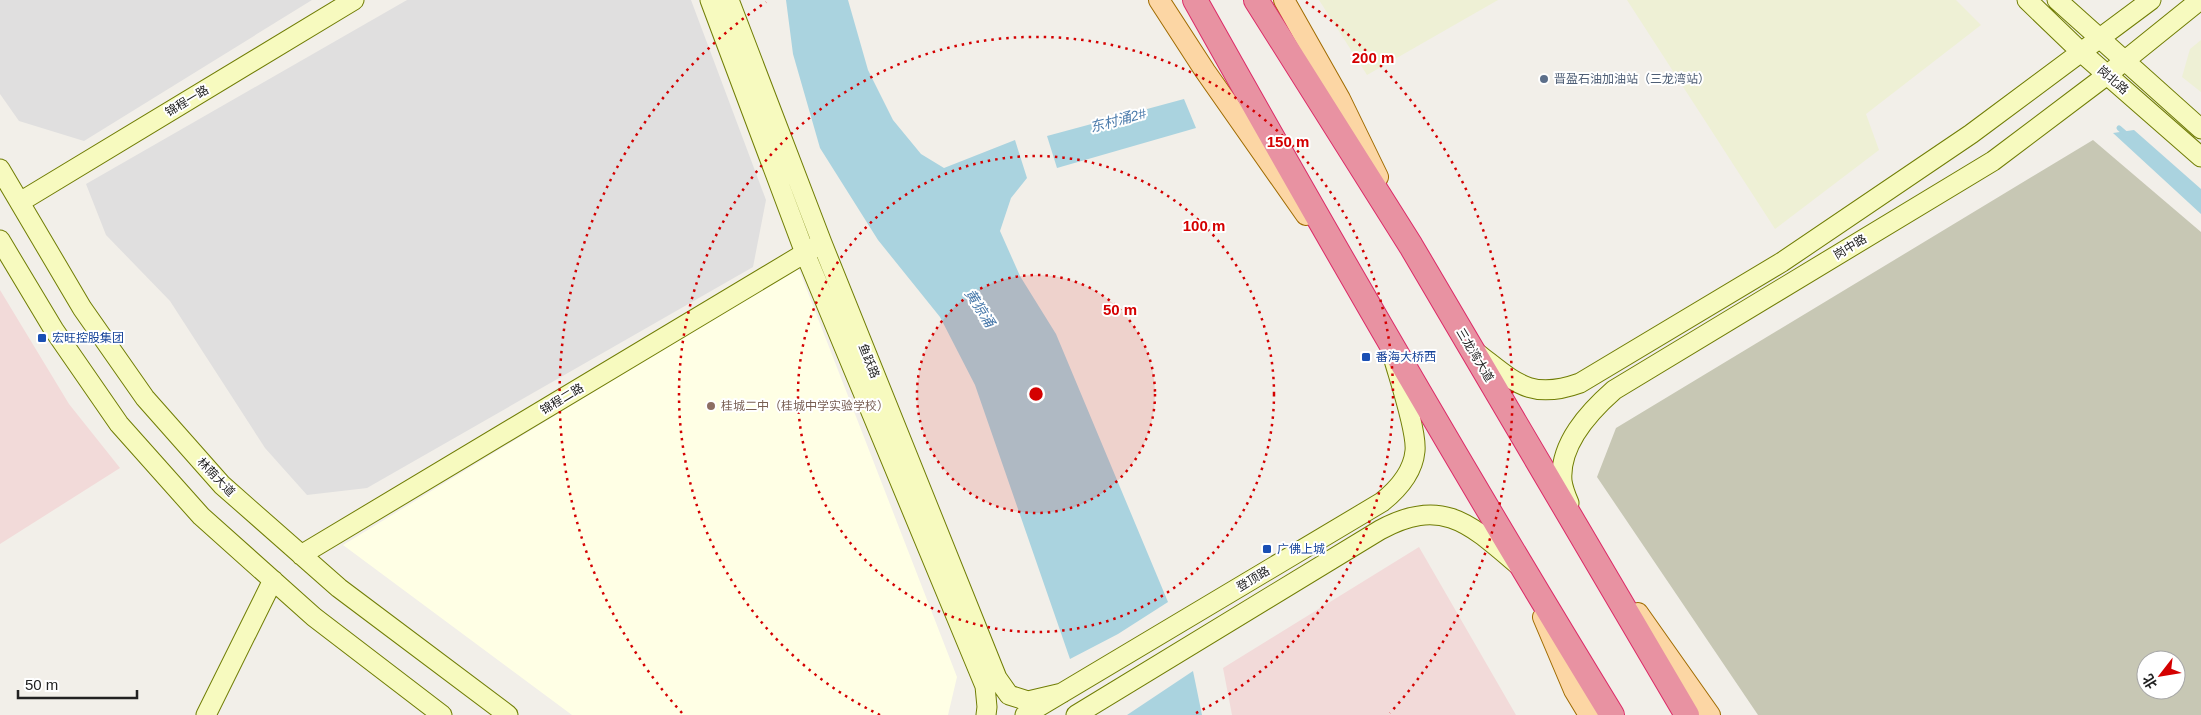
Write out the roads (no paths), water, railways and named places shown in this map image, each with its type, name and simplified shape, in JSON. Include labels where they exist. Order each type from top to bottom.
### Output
[{"type":"highway","points":[[1195,0],[1389,342],[1612,715]]},
{"type":"highway","name":"三龙湾大道","points":[[1256,0],[1411,246],[1687,715]]},
{"type":"main road","points":[[1159,0],[1205,71],[1367,302]]},
{"type":"main road","points":[[1284,0],[1340,98],[1411,246]]},
{"type":"main road","points":[[1575,523],[1710,715]]},
{"type":"main road","points":[[1523,569],[1574,690],[1589,715]]},
{"type":"street","name":"锦程一路","points":[[20,202],[354,0]]},
{"type":"street","name":"鱼跃路","points":[[710,0],[806,253],[985,686],[986,715]]},
{"type":"street","name":"鱼跃路","points":[[729,0],[822,243],[997,678],[1009,695],[1028,701],[1062,693]]},
{"type":"street","name":"岗北路","points":[[2027,0],[2081,52],[2201,157]]},
{"type":"street","name":"岗北路","points":[[2057,0],[2201,129]]},
{"type":"street","name":"岗中路","points":[[1472,349],[1516,383],[1532,389],[1567,388],[1580,383],[1782,262],[1971,134],[2151,0]]},
{"type":"street","name":"岗中路","points":[[1575,523],[1562,481],[1564,461],[1575,432],[1597,405],[1614,390],[1993,161],[2107,75],[2200,0]]},
{"type":"street","name":"林荫大道","points":[[0,169],[82,308],[145,398],[222,485],[340,588],[508,715]]},
{"type":"street","points":[[0,240],[54,330],[119,424],[200,516],[314,617],[442,715]]},
{"type":"street","name":"锦程二路","points":[[301,554],[822,243]]},
{"type":"street","name":"登顶路","points":[[1025,715],[1382,502],[1396,490],[1407,474],[1415,451],[1412,427],[1389,342]]},
{"type":"street","points":[[1580,383],[1580,395],[1586,403],[1597,405]]},
{"type":"street","points":[[1382,502],[1399,502],[1402,507],[1401,515],[1395,522]]},
{"type":"street","name":"登顶路","points":[[1077,715],[1395,522],[1412,515],[1432,513],[1458,520],[1487,539],[1523,569]]},
{"type":"street","points":[[206,715],[273,580]]},
{"type":"water","name":"黄猄涌","points":[[786,0],[848,0],[868,70],[893,120],[921,154],[944,168],[1015,140],[1027,178],[1011,198],[1000,231],[1020,276],[1056,334],[1168,602],[1118,634],[1070,659],[975,385],[940,317],[878,240],[820,148],[793,54]]},
{"type":"water","name":"东村涌2#","points":[[1184,99],[1196,128],[1057,168],[1047,136]]},
{"type":"water","points":[[2134,130],[2201,189],[2201,214],[2113,133]]},
{"type":"water","points":[[1193,671],[1202,715],[1127,715]]},
{"type":"waterway","points":[[2119,128],[2127,135]]},
{"type":"place","name":"晋盈石油加油站（三龙湾站）","points":[[1544,79]]},
{"type":"place","name":"宏旺控股集团","points":[[42,338]]},
{"type":"place","name":"番海大桥西","points":[[1366,357]]},
{"type":"place","name":"桂城二中（桂城中学实验学校）","points":[[711,406]]},
{"type":"place","name":"广佛上城","points":[[1267,549]]}]
